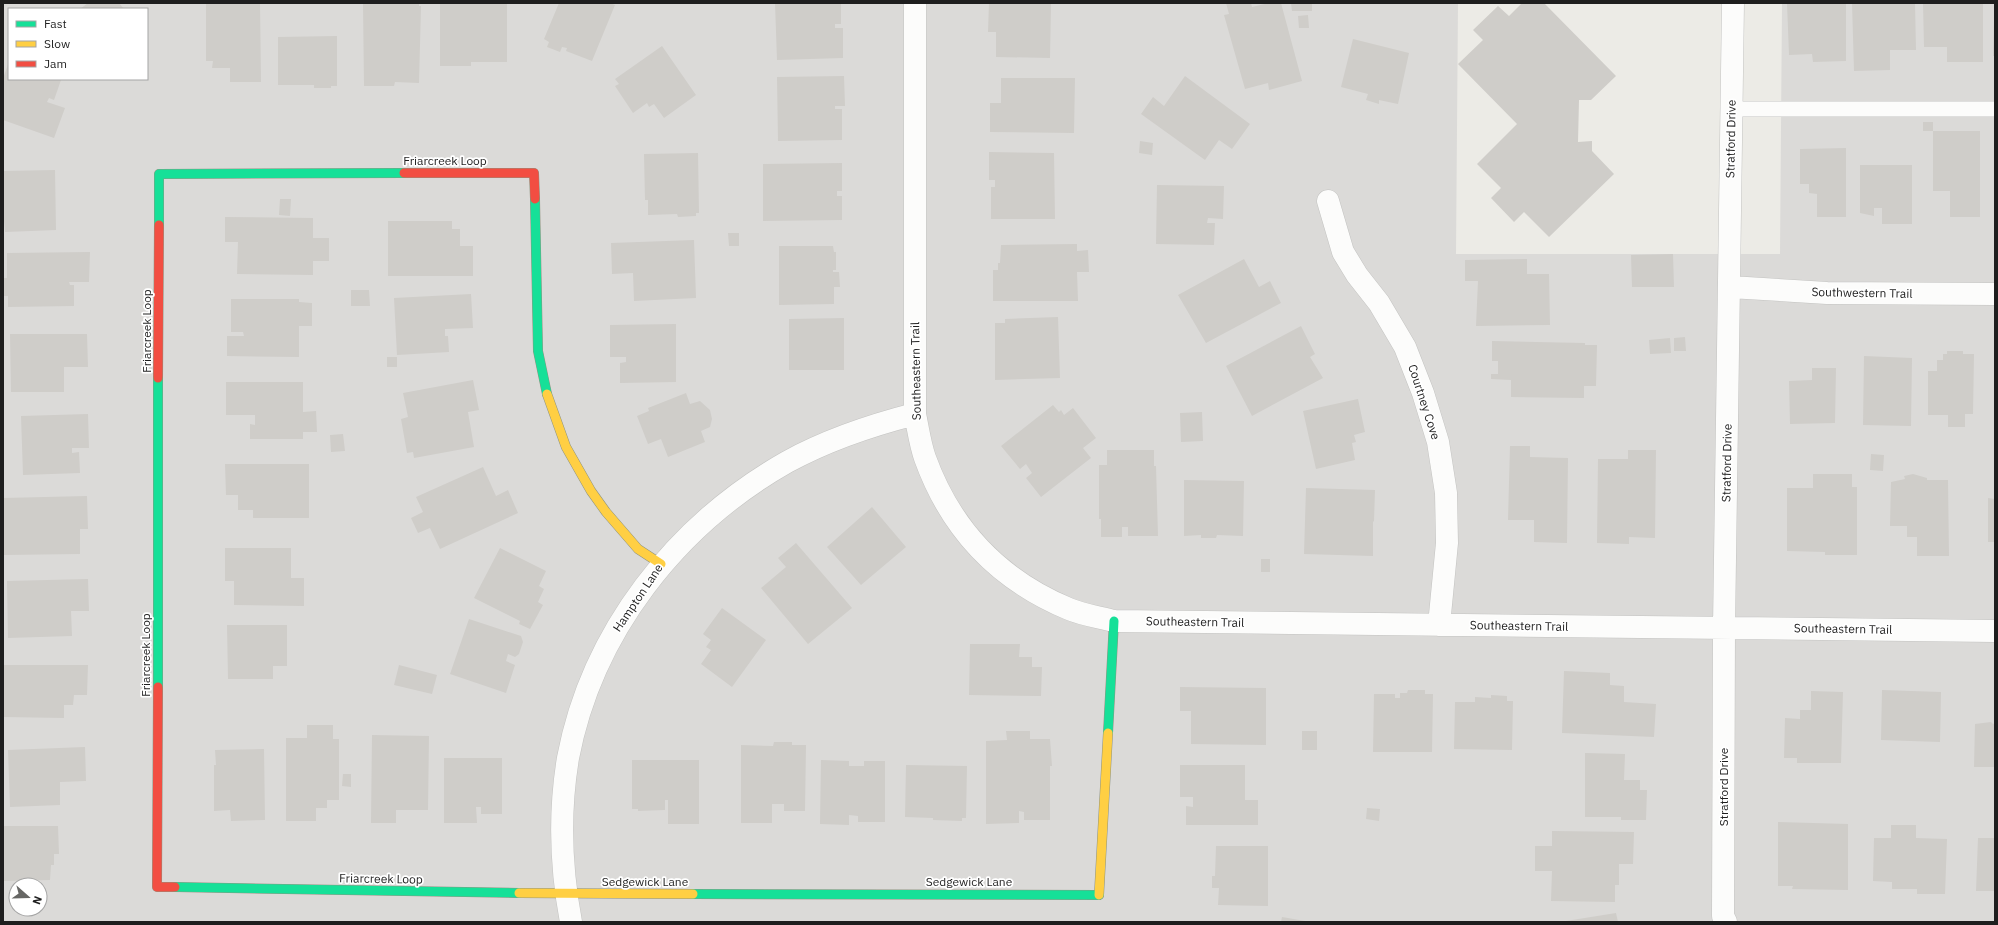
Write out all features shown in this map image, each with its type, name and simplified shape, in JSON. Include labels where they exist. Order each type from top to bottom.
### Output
[{"type":"street","name":"Southeastern Trail","points":[[916,3],[915,414],[925,457],[941,497],[965,534],[996,566],[1031,591],[1071,610],[1114,621],[1995,631]]},
{"type":"street","name":"Stratford Drive","points":[[1726,922],[1724,916],[1724,628],[1733,3]]},
{"type":"street","name":"Friarcreek Loop","points":[[566,894],[157,888],[159,174],[534,173],[538,351],[542,376],[556,425],[578,471],[606,513],[641,551],[661,564]]},
{"type":"street","name":"Courtney Cove","points":[[1328,201],[1343,252],[1357,275],[1379,303],[1405,347],[1423,393],[1438,442],[1446,493],[1447,543],[1439,625]]},
{"type":"street","name":"Southwestern Trail","points":[[1730,287],[1827,293],[1995,294]]},
{"type":"street","name":"Hampton Lane","points":[[570,922],[563,868],[563,814],[568,759],[582,706],[601,655],[629,608],[661,564],[699,525],[742,492],[788,462],[838,439],[889,421],[915,414]]},
{"type":"street","name":"Sedgewick Lane","points":[[566,894],[1099,895],[1114,621]]},
{"type":"lane","points":[[1732,110],[1995,109]]},
{"type":"shaded area","points":[[3,3],[1458,3],[1456,254],[1780,254],[1782,3],[1995,3],[1995,922],[3,922]]},
{"type":"building","points":[[88,3],[119,3],[123,8],[81,8]]},
{"type":"building","points":[[206,3],[260,3],[261,82],[230,82],[230,68],[212,68],[213,61],[206,61]]},
{"type":"building","points":[[363,3],[419,3],[419,6],[421,6],[419,83],[395,82],[394,86],[364,86]]},
{"type":"building","points":[[440,3],[507,3],[507,62],[471,62],[471,66],[440,66]]},
{"type":"building","points":[[559,3],[610,3],[615,5],[592,61],[566,51],[567,48],[562,47],[560,52],[547,47],[549,42],[544,39]]},
{"type":"building","points":[[775,3],[841,3],[841,24],[835,24],[835,28],[843,28],[843,58],[777,60]]},
{"type":"building","points":[[989,3],[1051,4],[1050,58],[996,57],[996,32],[988,32]]},
{"type":"building","points":[[1226,3],[1251,3],[1252,7],[1269,3],[1281,3],[1302,81],[1269,90],[1268,83],[1245,89],[1224,15],[1229,14]]},
{"type":"building","points":[[1291,3],[1312,3],[1312,11],[1292,11]]},
{"type":"building","points":[[1522,3],[1544,3],[1616,76],[1591,100],[1579,100],[1578,142],[1592,141],[1592,151],[1614,174],[1549,237],[1524,212],[1514,222],[1491,198],[1501,188],[1477,164],[1517,124],[1458,64],[1483,40],[1473,30],[1498,6],[1509,16]]},
{"type":"building","points":[[1787,3],[1846,3],[1846,61],[1813,62],[1812,54],[1789,55]]},
{"type":"building","points":[[1852,3],[1915,3],[1916,50],[1890,50],[1890,70],[1854,71]]},
{"type":"building","points":[[1923,3],[1983,3],[1983,62],[1947,62],[1947,47],[1924,47]]},
{"type":"building","points":[[1308,15],[1309,28],[1299,28],[1298,16]]},
{"type":"building","points":[[1994,21],[1995,56],[1993,56]]},
{"type":"building","points":[[337,36],[337,86],[331,86],[331,88],[314,88],[314,85],[278,85],[278,37]]},
{"type":"building","points":[[1353,39],[1409,53],[1398,104],[1379,100],[1379,104],[1366,100],[1368,94],[1341,87]]},
{"type":"building","points":[[662,46],[696,95],[664,118],[654,104],[649,107],[647,103],[633,113],[615,86],[619,84],[615,79]]},
{"type":"building","points":[[8,65],[8,80],[61,80],[54,100],[49,98],[47,102],[65,108],[54,138],[3,120],[3,78]]},
{"type":"building","points":[[844,76],[845,106],[835,106],[835,109],[842,109],[842,140],[778,141],[777,77]]},
{"type":"building","points":[[1185,76],[1250,124],[1232,149],[1219,140],[1205,160],[1141,114],[1153,97],[1164,106]]},
{"type":"building","points":[[1001,78],[1075,78],[1074,133],[990,132],[990,103],[1001,103]]},
{"type":"building","points":[[1923,122],[1933,122],[1933,131],[1923,131]]},
{"type":"building","points":[[1933,131],[1980,131],[1980,217],[1950,217],[1950,191],[1933,191]]},
{"type":"building","points":[[1140,141],[1153,143],[1152,155],[1139,153]]},
{"type":"building","points":[[1846,148],[1846,217],[1817,217],[1817,194],[1809,193],[1809,184],[1800,184],[1800,149]]},
{"type":"building","points":[[989,152],[1054,153],[1055,219],[991,219],[991,187],[995,187],[995,180],[989,180]]},
{"type":"building","points":[[698,153],[699,213],[696,213],[696,216],[678,217],[677,214],[648,215],[648,200],[645,200],[644,154]]},
{"type":"building","points":[[842,163],[842,191],[837,191],[837,196],[842,196],[842,220],[763,221],[763,164]]},
{"type":"building","points":[[1860,165],[1912,165],[1912,224],[1882,224],[1882,208],[1874,208],[1874,216],[1860,213]]},
{"type":"building","points":[[55,170],[56,230],[5,232],[3,211],[4,171]]},
{"type":"building","points":[[1157,185],[1224,186],[1223,219],[1208,218],[1207,223],[1215,223],[1214,245],[1156,244]]},
{"type":"building","points":[[280,199],[291,199],[290,216],[279,215]]},
{"type":"building","points":[[225,217],[313,218],[313,238],[329,238],[329,261],[313,261],[313,275],[237,274],[238,242],[225,242]]},
{"type":"building","points":[[388,221],[452,221],[452,229],[460,229],[460,246],[473,246],[473,276],[388,276]]},
{"type":"building","points":[[728,233],[739,233],[739,246],[729,246]]},
{"type":"building","points":[[694,240],[696,298],[634,301],[633,273],[612,274],[611,243]]},
{"type":"building","points":[[1077,244],[1077,251],[1088,250],[1089,272],[1077,272],[1078,301],[993,301],[993,270],[998,270],[1001,245]]},
{"type":"building","points":[[779,246],[833,246],[834,252],[836,252],[836,270],[833,270],[833,272],[839,272],[840,287],[834,287],[834,304],[779,305]]},
{"type":"building","points":[[90,252],[89,282],[69,282],[70,285],[74,285],[74,306],[8,307],[8,296],[3,296],[3,278],[7,278],[7,253]]},
{"type":"building","points":[[1673,254],[1674,287],[1632,287],[1631,255]]},
{"type":"building","points":[[1244,259],[1259,287],[1270,281],[1281,303],[1206,343],[1178,295]]},
{"type":"building","points":[[1527,259],[1527,274],[1549,274],[1550,325],[1476,326],[1478,281],[1465,281],[1465,260]]},
{"type":"building","points":[[351,290],[369,290],[370,306],[351,306]]},
{"type":"building","points":[[471,294],[473,328],[445,329],[445,336],[448,336],[449,352],[397,355],[394,298]]},
{"type":"building","points":[[231,299],[299,299],[299,302],[312,303],[312,326],[299,326],[299,357],[227,356],[227,336],[244,336],[243,332],[231,332]]},
{"type":"building","points":[[1058,317],[1060,378],[995,380],[995,323],[1005,323],[1005,319]]},
{"type":"building","points":[[844,318],[844,370],[789,370],[789,319]]},
{"type":"building","points":[[676,324],[676,382],[620,383],[620,363],[626,362],[626,357],[610,357],[610,325]]},
{"type":"building","points":[[1301,326],[1315,354],[1310,357],[1323,378],[1252,416],[1226,366]]},
{"type":"building","points":[[10,334],[87,334],[88,367],[64,367],[64,392],[11,392]]},
{"type":"building","points":[[1685,337],[1686,351],[1674,351],[1674,338]]},
{"type":"building","points":[[1670,338],[1671,353],[1650,354],[1649,340]]},
{"type":"building","points":[[1492,341],[1585,343],[1585,345],[1597,345],[1596,386],[1584,386],[1584,398],[1511,397],[1511,380],[1491,379],[1491,374],[1498,374],[1498,361],[1492,361]]},
{"type":"building","points":[[1947,351],[1963,351],[1963,354],[1974,354],[1973,414],[1965,414],[1965,427],[1948,427],[1948,415],[1928,415],[1928,371],[1937,371],[1937,360],[1943,360],[1943,354],[1947,354]]},
{"type":"building","points":[[1864,356],[1912,358],[1911,426],[1863,425]]},
{"type":"building","points":[[387,357],[397,357],[397,367],[387,367]]},
{"type":"building","points":[[1812,368],[1836,368],[1835,423],[1790,424],[1789,381],[1812,380]]},
{"type":"building","points":[[473,380],[479,410],[468,412],[474,447],[414,458],[413,452],[407,453],[401,419],[408,417],[403,393]]},
{"type":"building","points":[[226,382],[303,382],[303,412],[316,411],[317,432],[303,432],[303,439],[250,439],[250,424],[255,425],[255,415],[226,415]]},
{"type":"building","points":[[686,393],[690,404],[700,401],[710,410],[712,419],[710,427],[701,431],[705,442],[668,457],[661,439],[648,444],[637,416],[649,411],[648,408]]},
{"type":"building","points":[[1358,399],[1365,432],[1354,435],[1356,442],[1352,443],[1355,460],[1316,469],[1303,411]]},
{"type":"building","points":[[1053,405],[1059,412],[1061,410],[1064,415],[1073,408],[1096,438],[1083,448],[1091,458],[1041,497],[1026,478],[1032,473],[1026,464],[1020,469],[1001,446]]},
{"type":"building","points":[[1202,412],[1203,441],[1181,442],[1180,413]]},
{"type":"building","points":[[88,414],[89,448],[72,448],[72,453],[79,452],[80,473],[23,475],[21,416]]},
{"type":"building","points":[[343,434],[345,451],[331,452],[330,435]]},
{"type":"building","points":[[1510,446],[1530,446],[1530,457],[1568,458],[1567,543],[1534,542],[1534,520],[1508,520]]},
{"type":"building","points":[[1107,450],[1154,450],[1154,466],[1156,466],[1158,536],[1128,536],[1128,527],[1122,527],[1122,537],[1101,537],[1101,519],[1099,519],[1099,465],[1107,465]]},
{"type":"building","points":[[1628,450],[1656,450],[1655,538],[1629,537],[1629,544],[1597,543],[1598,459],[1628,459]]},
{"type":"building","points":[[1871,454],[1884,455],[1883,471],[1870,470]]},
{"type":"building","points":[[225,464],[309,464],[309,518],[253,518],[253,510],[238,510],[238,495],[226,495]]},
{"type":"building","points":[[483,467],[496,496],[508,490],[518,513],[440,549],[430,528],[418,533],[411,518],[423,512],[416,497]]},
{"type":"building","points":[[1813,474],[1852,474],[1852,487],[1857,487],[1857,555],[1825,555],[1825,552],[1787,551],[1787,488],[1813,488]]},
{"type":"building","points":[[1913,474],[1927,478],[1927,480],[1948,480],[1949,556],[1917,556],[1917,537],[1907,537],[1907,526],[1890,526],[1891,482],[1905,479],[1904,476]]},
{"type":"building","points":[[1184,480],[1244,481],[1243,536],[1217,535],[1216,538],[1201,538],[1201,535],[1184,536]]},
{"type":"building","points":[[1306,488],[1375,490],[1373,556],[1304,554]]},
{"type":"building","points":[[87,496],[88,529],[80,529],[80,554],[4,555],[3,498]]},
{"type":"building","points":[[1988,498],[1995,499],[1995,542],[1988,542]]},
{"type":"building","points":[[872,507],[906,547],[861,585],[827,547]]},
{"type":"building","points":[[796,543],[852,608],[808,644],[761,588],[786,567],[778,558]]},
{"type":"building","points":[[225,548],[291,548],[291,578],[304,578],[304,606],[234,605],[234,581],[225,581]]},
{"type":"building","points":[[500,548],[546,571],[539,586],[544,589],[538,602],[543,605],[530,629],[519,624],[520,621],[474,598]]},
{"type":"building","points":[[1261,559],[1270,559],[1270,572],[1261,572]]},
{"type":"building","points":[[88,579],[89,611],[71,611],[72,636],[8,638],[7,581]]},
{"type":"building","points":[[722,608],[766,640],[732,687],[701,664],[711,650],[706,647],[711,640],[703,634]]},
{"type":"building","points":[[469,619],[521,636],[523,642],[519,654],[515,657],[508,654],[506,661],[515,665],[506,693],[450,674]]},
{"type":"building","points":[[227,625],[287,625],[287,666],[273,666],[273,679],[228,679]]},
{"type":"building","points":[[970,644],[1020,644],[1019,657],[1032,657],[1032,667],[1042,667],[1041,696],[969,695]]},
{"type":"building","points":[[4,665],[88,665],[87,695],[74,695],[73,705],[64,705],[64,718],[4,717]]},
{"type":"building","points":[[399,665],[437,675],[432,694],[394,685]]},
{"type":"building","points":[[1564,671],[1610,673],[1610,685],[1624,686],[1624,702],[1656,704],[1654,737],[1562,733]]},
{"type":"building","points":[[1180,687],[1266,688],[1266,745],[1191,744],[1191,711],[1180,711]]},
{"type":"building","points":[[1408,690],[1425,690],[1425,694],[1433,694],[1432,752],[1373,752],[1374,694],[1395,694],[1395,698],[1400,698],[1400,693],[1407,693]]},
{"type":"building","points":[[1882,690],[1941,692],[1940,742],[1881,740]]},
{"type":"building","points":[[1811,691],[1843,692],[1841,763],[1797,763],[1797,758],[1784,758],[1785,718],[1800,719],[1800,710],[1811,710]]},
{"type":"building","points":[[1491,695],[1507,696],[1507,701],[1513,701],[1512,750],[1454,749],[1455,702],[1475,702],[1475,697],[1491,698]]},
{"type":"building","points":[[1991,722],[1993,724],[1995,723],[1995,767],[1974,767],[1975,724]]},
{"type":"building","points":[[307,725],[333,725],[333,739],[339,739],[339,800],[327,800],[327,808],[316,808],[316,821],[286,821],[286,738],[307,738]]},
{"type":"building","points":[[1006,731],[1030,731],[1030,739],[1050,739],[1052,766],[1050,766],[1050,820],[1024,820],[1024,812],[1019,811],[1019,823],[986,824],[986,741],[1007,740]]},
{"type":"building","points":[[1302,731],[1317,731],[1317,750],[1302,750]]},
{"type":"building","points":[[372,735],[429,736],[428,810],[396,810],[396,823],[371,823]]},
{"type":"building","points":[[774,742],[792,742],[792,745],[806,745],[805,811],[784,811],[784,804],[772,804],[772,823],[741,823],[741,745],[773,746]]},
{"type":"building","points":[[85,747],[86,781],[60,782],[60,805],[10,807],[8,750]]},
{"type":"building","points":[[264,749],[265,820],[231,821],[230,810],[214,811],[214,765],[216,765],[215,750]]},
{"type":"building","points":[[1585,753],[1625,754],[1624,780],[1640,780],[1640,790],[1647,790],[1646,820],[1621,820],[1621,817],[1585,817]]},
{"type":"building","points":[[444,758],[502,758],[502,814],[481,814],[481,807],[476,807],[477,823],[444,823]]},
{"type":"building","points":[[632,760],[699,760],[699,824],[668,824],[668,800],[665,800],[665,810],[638,811],[638,809],[632,809]]},
{"type":"building","points":[[821,760],[849,761],[849,766],[864,766],[864,761],[885,761],[885,822],[858,822],[858,816],[849,815],[849,825],[820,824]]},
{"type":"building","points":[[906,765],[967,766],[966,818],[962,818],[962,821],[905,817]]},
{"type":"building","points":[[1180,765],[1245,765],[1245,800],[1258,800],[1258,825],[1186,825],[1186,806],[1193,807],[1193,797],[1180,797]]},
{"type":"building","points":[[343,774],[351,774],[351,787],[342,786]]},
{"type":"building","points":[[1367,808],[1380,809],[1379,821],[1366,819]]},
{"type":"building","points":[[1778,822],[1848,824],[1848,890],[1792,889],[1793,886],[1778,886]]},
{"type":"building","points":[[1891,825],[1916,825],[1916,838],[1947,839],[1945,894],[1917,894],[1917,889],[1892,889],[1892,882],[1873,881],[1874,838],[1891,838]]},
{"type":"building","points":[[3,826],[58,826],[59,854],[54,854],[54,865],[51,865],[50,880],[48,880],[48,877],[8,877],[8,881],[3,881]]},
{"type":"building","points":[[1552,831],[1634,832],[1633,864],[1619,864],[1619,885],[1615,885],[1615,902],[1551,901],[1552,871],[1535,871],[1535,846],[1552,846]]},
{"type":"building","points":[[1978,838],[1995,838],[1995,891],[1976,891]]},
{"type":"building","points":[[1216,846],[1268,846],[1268,906],[1218,905],[1219,888],[1212,888],[1212,876],[1215,876]]},
{"type":"building","points":[[1616,913],[1618,922],[1566,921]]},
{"type":"building","points":[[1282,917],[1305,921],[1281,922]]},
{"type":"traffic: fast","points":[[159,225],[159,174],[404,173]]},
{"type":"traffic: fast","points":[[535,199],[538,351],[547,394]]},
{"type":"traffic: fast","points":[[158,378],[158,687]]},
{"type":"traffic: fast","points":[[1108,733],[1114,621]]},
{"type":"traffic: fast","points":[[175,887],[519,893]]},
{"type":"traffic: fast","points":[[693,894],[1099,895]]},
{"type":"traffic: slow","points":[[547,394],[566,447],[591,491],[606,512],[638,549],[661,564]]},
{"type":"traffic: slow","points":[[1099,895],[1108,733]]},
{"type":"traffic: slow","points":[[519,893],[693,894]]},
{"type":"traffic: jam","points":[[404,173],[534,173],[535,199]]},
{"type":"traffic: jam","points":[[158,378],[159,225]]},
{"type":"traffic: jam","points":[[158,687],[157,887],[175,887]]}]
